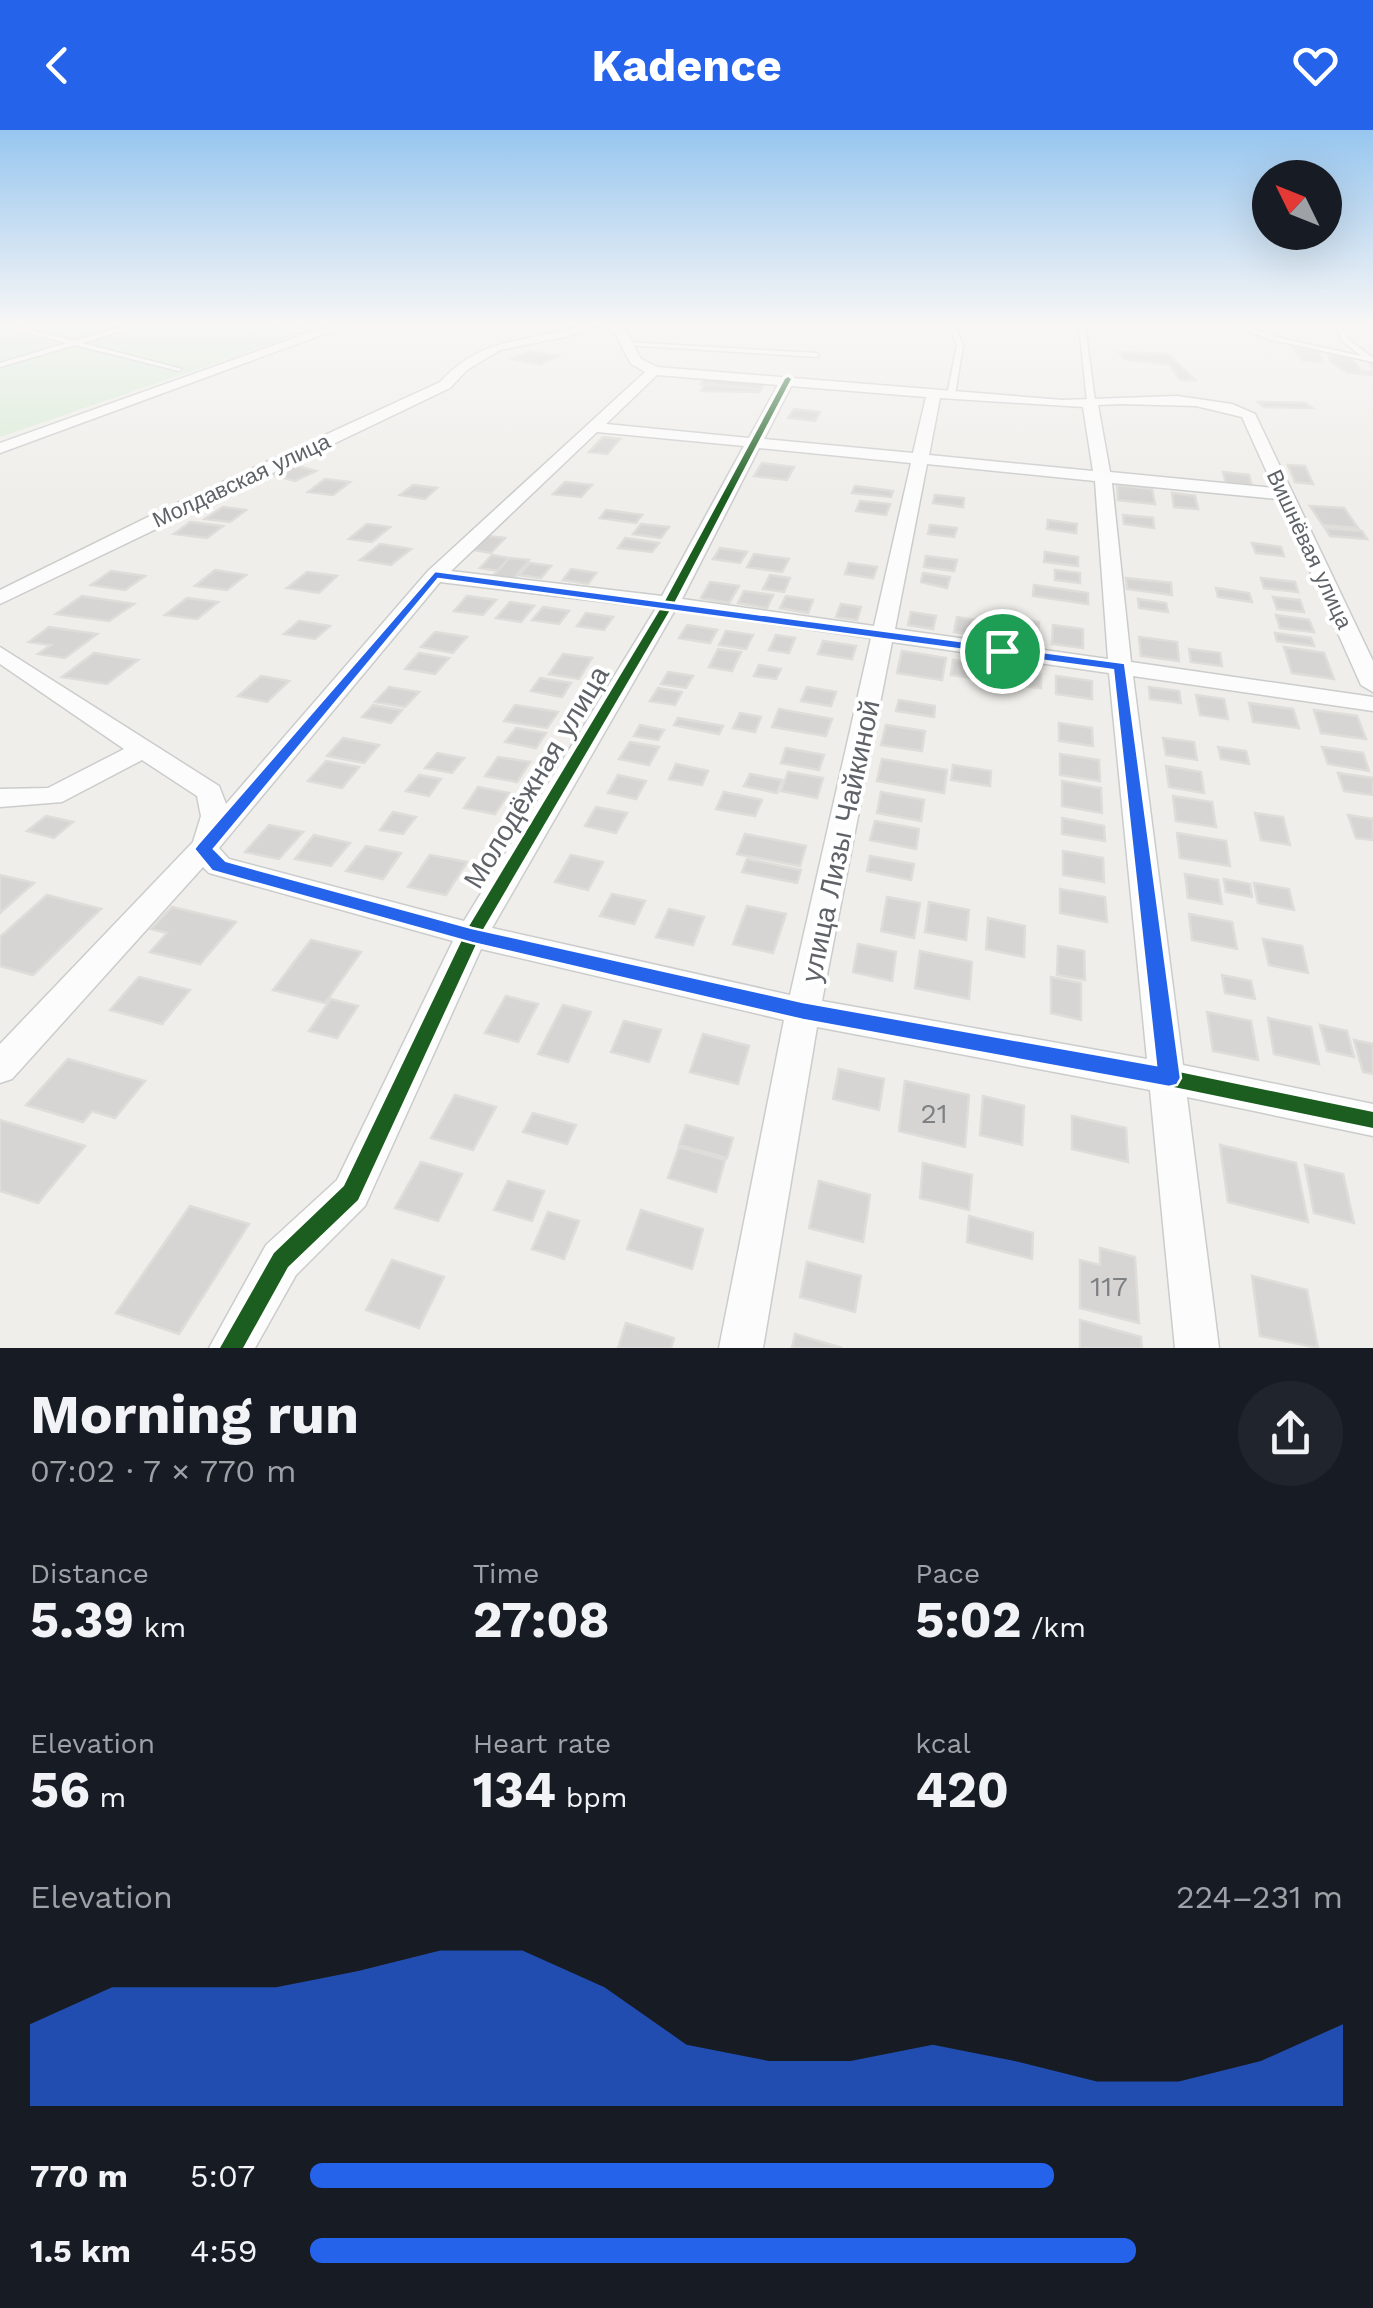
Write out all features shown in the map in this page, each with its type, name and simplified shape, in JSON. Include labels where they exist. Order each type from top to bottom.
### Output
[{"type":"street","points":[[0,448],[182,383]]},
{"type":"street","name":"Молдавская улица","points":[[0,598],[448,383]]},
{"type":"street","points":[[0,1068],[195,859],[435,575],[641,383]]},
{"type":"street","name":"Молодёжная улица","points":[[231,1348],[282,1260],[351,1193],[472,935],[669,603],[786,383]]},
{"type":"street","points":[[827,383],[1064,404],[1090,401],[1103,478],[1120,666],[1197,1348]]},
{"type":"street","name":"улица Лизы Чайкиной","points":[[740,1348],[803,1011],[922,460],[942,394]]},
{"type":"street","name":"Вишнёвая улица","points":[[1090,401],[1221,406],[1248,414],[1373,685]]},
{"type":"street","points":[[592,428],[1282,494]]},
{"type":"street","points":[[435,575],[669,603],[1373,704]]},
{"type":"street","points":[[0,654],[210,792],[215,816],[195,859]]},
{"type":"street","points":[[0,798],[54,796],[142,750]]},
{"type":"street","points":[[195,859],[472,935],[803,1011],[1373,1120]]},
{"type":"lane","points":[[942,394],[946,383]]},
{"type":"lane","points":[[1088,383],[1090,401]]},
{"type":"green space","points":[[0,383],[158,383],[0,437]]},
{"type":"building","points":[[702,383],[764,383],[761,389]]},
{"type":"building","points":[[705,384],[761,389],[701,391]]},
{"type":"building","points":[[1258,402],[1305,403],[1312,408],[1264,407]]},
{"type":"building","points":[[794,409],[820,412],[815,421],[788,418]]},
{"type":"building","points":[[603,437],[620,439],[607,454],[589,452]]},
{"type":"building","points":[[762,463],[794,467],[787,480],[754,476]]},
{"type":"building","points":[[294,465],[316,471],[295,481],[273,475]]},
{"type":"building","points":[[1288,465],[1305,466],[1313,484],[1295,482]]},
{"type":"building","points":[[1223,472],[1249,475],[1252,486],[1226,483]]},
{"type":"building","points":[[325,479],[350,482],[333,495],[308,492]]},
{"type":"building","points":[[565,482],[592,485],[581,497],[553,494]]},
{"type":"building","points":[[413,485],[437,488],[425,499],[400,495]]},
{"type":"building","points":[[1117,485],[1152,489],[1155,504],[1118,500]]},
{"type":"building","points":[[855,486],[893,491],[891,497],[852,493]]},
{"type":"building","points":[[1172,493],[1195,496],[1198,509],[1174,507]]},
{"type":"building","points":[[935,495],[964,498],[963,507],[933,503]]},
{"type":"building","points":[[860,501],[890,504],[886,515],[856,511]]},
{"type":"building","points":[[1310,506],[1344,508],[1358,528],[1323,525]]},
{"type":"building","points":[[223,507],[246,510],[230,522],[205,519]]},
{"type":"building","points":[[606,510],[642,515],[636,523],[600,518]]},
{"type":"building","points":[[1123,515],[1153,518],[1154,528],[1124,524]]},
{"type":"building","points":[[1048,520],[1077,524],[1076,533],[1047,529]]},
{"type":"building","points":[[190,522],[223,526],[207,538],[174,534]]},
{"type":"building","points":[[367,524],[390,527],[372,542],[349,539]]},
{"type":"building","points":[[641,524],[669,527],[661,538],[633,534]]},
{"type":"building","points":[[930,525],[957,528],[954,537],[928,534]]},
{"type":"building","points":[[1325,528],[1362,531],[1367,539],[1330,536]]},
{"type":"building","points":[[487,536],[505,538],[491,553],[473,550]]},
{"type":"building","points":[[625,538],[659,543],[652,552],[618,548]]},
{"type":"building","points":[[1252,543],[1281,547],[1284,556],[1256,553]]},
{"type":"building","points":[[380,544],[411,549],[391,565],[360,560]]},
{"type":"building","points":[[720,548],[747,552],[740,563],[713,559]]},
{"type":"building","points":[[1045,552],[1078,557],[1078,566],[1044,562]]},
{"type":"building","points":[[754,554],[789,559],[782,572],[747,567]]},
{"type":"building","points":[[492,555],[509,558],[498,571],[480,568]]},
{"type":"building","points":[[926,556],[957,560],[954,571],[924,567]]},
{"type":"building","points":[[509,558],[529,560],[512,581],[491,578]]},
{"type":"building","points":[[530,563],[551,566],[541,578],[519,575]]},
{"type":"building","points":[[849,563],[877,567],[873,578],[845,574]]},
{"type":"building","points":[[571,569],[596,573],[588,584],[563,580]]},
{"type":"building","points":[[215,570],[246,575],[227,590],[195,586]]},
{"type":"building","points":[[1055,570],[1080,573],[1080,583],[1055,580]]},
{"type":"building","points":[[111,571],[145,576],[125,590],[91,585]]},
{"type":"building","points":[[307,572],[337,576],[319,593],[287,588]]},
{"type":"building","points":[[923,573],[950,577],[947,588],[921,582]]},
{"type":"building","points":[[770,575],[790,578],[784,592],[763,589]]},
{"type":"building","points":[[1126,578],[1171,583],[1172,595],[1127,589]]},
{"type":"building","points":[[1261,578],[1295,582],[1298,592],[1264,588]]},
{"type":"building","points":[[710,582],[739,586],[729,603],[701,598]]},
{"type":"building","points":[[1034,585],[1088,593],[1088,604],[1033,596]]},
{"type":"building","points":[[1216,588],[1249,593],[1252,602],[1218,597]]},
{"type":"building","points":[[744,591],[773,595],[767,608],[738,603]]},
{"type":"building","points":[[82,596],[134,604],[109,621],[56,614]]},
{"type":"building","points":[[467,596],[496,600],[483,615],[454,611]]},
{"type":"building","points":[[786,596],[813,600],[808,613],[780,608]]},
{"type":"building","points":[[1273,597],[1300,600],[1304,612],[1277,609]]},
{"type":"building","points":[[187,598],[218,602],[197,619],[165,615]]},
{"type":"building","points":[[1138,599],[1166,603],[1168,612],[1139,608]]},
{"type":"building","points":[[510,602],[534,606],[521,622],[496,618]]},
{"type":"building","points":[[841,604],[861,607],[857,620],[836,617]]},
{"type":"building","points":[[543,607],[569,611],[559,624],[532,620]]},
{"type":"building","points":[[911,612],[936,616],[933,629],[908,625]]},
{"type":"building","points":[[586,613],[613,617],[604,630],[577,626]]},
{"type":"building","points":[[1276,615],[1309,620],[1314,632],[1280,628]]},
{"type":"building","points":[[957,617],[986,622],[984,636],[954,632]]},
{"type":"building","points":[[1012,618],[1039,622],[1038,642],[1010,638]]},
{"type":"building","points":[[299,621],[330,626],[315,639],[284,634]]},
{"type":"building","points":[[687,625],[717,630],[710,643],[679,638]]},
{"type":"building","points":[[1053,625],[1083,629],[1083,648],[1052,644]]},
{"type":"building","points":[[49,627],[97,634],[65,658],[38,654],[51,645],[29,642]]},
{"type":"building","points":[[726,631],[753,635],[746,649],[719,645]]},
{"type":"building","points":[[435,632],[467,637],[453,653],[421,647]]},
{"type":"building","points":[[1275,633],[1311,638],[1314,646],[1277,641]]},
{"type":"building","points":[[776,635],[795,638],[789,653],[769,650]]},
{"type":"building","points":[[1139,637],[1177,642],[1179,661],[1141,656]]},
{"type":"building","points":[[823,641],[856,646],[852,659],[818,654]]},
{"type":"building","points":[[1284,647],[1324,653],[1334,679],[1292,673]]},
{"type":"building","points":[[718,649],[741,652],[732,671],[709,667]]},
{"type":"building","points":[[1189,649],[1220,653],[1222,666],[1191,662]]},
{"type":"building","points":[[902,651],[946,658],[942,680],[897,673]]},
{"type":"building","points":[[94,653],[138,660],[107,684],[62,677]]},
{"type":"building","points":[[419,653],[449,658],[435,674],[405,669]]},
{"type":"building","points":[[563,654],[592,658],[579,679],[549,674]]},
{"type":"building","points":[[953,660],[982,664],[980,679],[951,675]]},
{"type":"building","points":[[759,665],[781,669],[776,679],[754,676]]},
{"type":"building","points":[[1022,671],[1041,674],[1041,688],[1022,686]]},
{"type":"building","points":[[668,672],[693,676],[686,688],[661,684]]},
{"type":"building","points":[[261,676],[289,681],[267,702],[238,696]]},
{"type":"building","points":[[1056,676],[1092,681],[1092,699],[1056,694]]},
{"type":"building","points":[[540,678],[571,683],[562,697],[531,691]]},
{"type":"building","points":[[389,687],[419,692],[405,707],[375,702]]},
{"type":"building","points":[[807,687],[836,692],[831,706],[801,701]]},
{"type":"building","points":[[1149,687],[1179,691],[1181,703],[1150,699]]},
{"type":"building","points":[[658,688],[682,692],[675,705],[650,701]]},
{"type":"building","points":[[1196,695],[1224,699],[1228,719],[1200,715]]},
{"type":"building","points":[[899,700],[935,706],[934,717],[896,711]]},
{"type":"building","points":[[1249,703],[1293,709],[1299,728],[1253,722]]},
{"type":"building","points":[[373,705],[402,710],[391,723],[362,717]]},
{"type":"building","points":[[515,705],[558,712],[547,728],[504,721]]},
{"type":"building","points":[[779,709],[832,719],[826,736],[772,727]]},
{"type":"building","points":[[1314,710],[1357,716],[1366,739],[1321,733]]},
{"type":"building","points":[[740,713],[761,717],[755,732],[733,728]]},
{"type":"building","points":[[678,718],[723,726],[719,734],[674,725]]},
{"type":"building","points":[[1059,723],[1092,728],[1093,746],[1059,741]]},
{"type":"building","points":[[640,725],[664,730],[658,740],[634,736]]},
{"type":"building","points":[[886,725],[925,731],[922,751],[881,745]]},
{"type":"building","points":[[516,728],[546,733],[536,748],[505,742]]},
{"type":"building","points":[[343,738],[379,745],[364,763],[327,756]]},
{"type":"building","points":[[1163,738],[1194,742],[1197,760],[1166,755]]},
{"type":"building","points":[[630,742],[659,747],[649,765],[619,759]]},
{"type":"building","points":[[1218,747],[1246,751],[1249,764],[1221,759]]},
{"type":"building","points":[[1322,747],[1363,753],[1369,771],[1328,764]]},
{"type":"building","points":[[786,748],[824,755],[819,770],[781,763]]},
{"type":"building","points":[[437,753],[464,758],[452,773],[425,768]]},
{"type":"building","points":[[1060,754],[1099,760],[1100,781],[1060,775]]},
{"type":"building","points":[[498,757],[530,762],[517,782],[485,776]]},
{"type":"building","points":[[882,759],[947,770],[944,793],[877,781]]},
{"type":"building","points":[[326,761],[359,767],[342,788],[308,781]]},
{"type":"building","points":[[676,764],[708,771],[702,785],[669,779]]},
{"type":"building","points":[[953,765],[991,771],[990,786],[951,780]]},
{"type":"building","points":[[1166,766],[1201,772],[1204,793],[1169,787]]},
{"type":"building","points":[[788,772],[823,778],[817,798],[781,791]]},
{"type":"building","points":[[1338,773],[1373,778],[1373,795],[1344,791]]},
{"type":"building","points":[[750,774],[782,780],[777,793],[744,786]]},
{"type":"building","points":[[419,775],[441,779],[429,796],[406,791]]},
{"type":"building","points":[[618,775],[646,781],[636,799],[608,793]]},
{"type":"building","points":[[1062,781],[1101,788],[1102,813],[1062,806]]},
{"type":"building","points":[[478,787],[509,793],[495,814],[464,808]]},
{"type":"building","points":[[724,792],[762,800],[755,816],[716,809]]},
{"type":"building","points":[[881,792],[924,800],[921,821],[877,813]]},
{"type":"building","points":[[1173,796],[1212,802],[1216,827],[1176,821]]},
{"type":"building","points":[[596,807],[627,813],[616,833],[585,826]]},
{"type":"building","points":[[393,812],[416,817],[403,834],[380,830]]},
{"type":"building","points":[[1255,813],[1283,817],[1290,845],[1261,840]]},
{"type":"building","points":[[1348,815],[1373,819],[1373,840],[1356,838]]},
{"type":"building","points":[[46,816],[73,822],[54,838],[27,831]]},
{"type":"building","points":[[1062,818],[1104,826],[1105,841],[1062,834]]},
{"type":"building","points":[[875,821],[919,829],[916,849],[870,840]]},
{"type":"building","points":[[269,825],[303,832],[279,859],[245,852]]},
{"type":"building","points":[[1177,833],[1226,841],[1230,866],[1180,858]]},
{"type":"building","points":[[745,834],[806,846],[800,866],[737,854]]},
{"type":"building","points":[[314,835],[350,843],[331,866],[295,859]]},
{"type":"building","points":[[366,846],[401,853],[383,879],[346,871]]},
{"type":"building","points":[[1063,851],[1103,858],[1104,882],[1063,875]]},
{"type":"building","points":[[430,855],[467,862],[446,895],[408,887]]},
{"type":"building","points":[[571,855],[603,862],[588,890],[555,882]]},
{"type":"building","points":[[870,856],[914,864],[911,880],[867,871]]},
{"type":"building","points":[[747,859],[801,870],[797,883],[742,872]]},
{"type":"building","points":[[1185,874],[1218,880],[1222,904],[1188,898]]},
{"type":"building","points":[[0,875],[34,883],[0,913]]},
{"type":"building","points":[[1224,879],[1250,884],[1252,897],[1226,892]]},
{"type":"building","points":[[1254,883],[1289,889],[1294,910],[1258,903]]},
{"type":"building","points":[[1060,889],[1105,897],[1107,922],[1060,913]]},
{"type":"building","points":[[612,894],[645,901],[634,924],[600,916]]},
{"type":"building","points":[[47,895],[101,909],[33,975],[0,966],[0,937]]},
{"type":"building","points":[[887,897],[920,903],[914,938],[881,931]]},
{"type":"building","points":[[929,902],[969,910],[966,940],[925,932]]},
{"type":"building","points":[[747,906],[786,914],[773,953],[733,944]]},
{"type":"building","points":[[172,907],[236,922],[200,964],[150,952],[167,933],[151,929]]},
{"type":"building","points":[[669,909],[704,917],[693,945],[656,937]]},
{"type":"building","points":[[1189,914],[1232,922],[1237,949],[1192,940]]},
{"type":"building","points":[[988,918],[1025,926],[1024,957],[986,949]]},
{"type":"building","points":[[1263,939],[1302,946],[1308,973],[1269,965]]},
{"type":"building","points":[[311,940],[361,952],[325,1003],[273,990]]},
{"type":"building","points":[[858,944],[896,952],[892,981],[853,972]]},
{"type":"building","points":[[1058,946],[1084,951],[1085,980],[1057,975]]},
{"type":"building","points":[[920,951],[972,962],[969,999],[915,988]]},
{"type":"building","points":[[1222,975],[1251,981],[1255,999],[1225,993]]},
{"type":"building","points":[[139,977],[190,990],[162,1024],[110,1010]]},
{"type":"building","points":[[1051,977],[1081,983],[1081,1020],[1051,1013]]},
{"type":"building","points":[[506,996],[538,1004],[518,1042],[485,1033]]},
{"type":"building","points":[[331,999],[358,1006],[337,1038],[309,1031]]},
{"type":"building","points":[[563,1005],[591,1012],[568,1062],[538,1054]]},
{"type":"building","points":[[1207,1012],[1251,1021],[1258,1060],[1213,1051]]},
{"type":"building","points":[[1268,1018],[1311,1027],[1319,1064],[1274,1054]]},
{"type":"building","points":[[624,1021],[661,1030],[649,1062],[611,1052]]},
{"type":"building","points":[[1320,1025],[1347,1031],[1354,1057],[1327,1051]]},
{"type":"building","points":[[703,1034],[749,1046],[738,1084],[690,1072]]},
{"type":"building","points":[[1354,1040],[1373,1044],[1373,1074],[1363,1072]]},
{"type":"building","points":[[68,1059],[145,1081],[115,1118],[92,1111],[83,1122],[26,1105]]},
{"type":"building","points":[[839,1069],[884,1079],[879,1110],[833,1099]]},
{"type":"building","points":[[905,1081],[969,1095],[965,1147],[899,1131]]},
{"type":"building","points":[[455,1095],[496,1107],[473,1150],[431,1138]]},
{"type":"building","points":[[983,1096],[1024,1106],[1022,1145],[980,1135]]},
{"type":"building","points":[[533,1113],[576,1125],[567,1144],[523,1132]]},
{"type":"building","points":[[1072,1116],[1126,1128],[1128,1162],[1072,1149]]},
{"type":"building","points":[[0,1120],[85,1146],[38,1203],[0,1191]]},
{"type":"building","points":[[686,1125],[733,1138],[727,1158],[679,1145]]},
{"type":"building","points":[[1220,1145],[1296,1163],[1308,1222],[1228,1202]]},
{"type":"building","points":[[679,1147],[725,1160],[716,1192],[668,1178]]},
{"type":"building","points":[[421,1162],[462,1174],[438,1221],[395,1208]]},
{"type":"building","points":[[923,1163],[972,1175],[969,1210],[920,1198]]},
{"type":"building","points":[[1305,1165],[1343,1174],[1354,1223],[1314,1213]]},
{"type":"building","points":[[508,1181],[544,1191],[532,1221],[494,1210]]},
{"type":"building","points":[[819,1181],[870,1195],[863,1242],[809,1228]]},
{"type":"building","points":[[190,1206],[249,1224],[179,1334],[116,1313]]},
{"type":"building","points":[[641,1210],[703,1229],[692,1269],[627,1249]]},
{"type":"building","points":[[548,1212],[579,1221],[564,1259],[532,1249]]},
{"type":"building","points":[[969,1216],[1033,1233],[1032,1259],[967,1242]]},
{"type":"building","points":[[1100,1248],[1135,1257],[1139,1323],[1080,1308],[1080,1260],[1100,1265]]},
{"type":"building","points":[[392,1260],[444,1277],[419,1328],[366,1310]]},
{"type":"building","points":[[807,1262],[861,1276],[855,1312],[800,1297]]},
{"type":"building","points":[[1252,1276],[1307,1290],[1318,1348],[1260,1336]]},
{"type":"building","points":[[1080,1320],[1141,1337],[1142,1348],[1080,1348]]},
{"type":"building","points":[[626,1323],[674,1338],[671,1348],[618,1348]]},
{"type":"building","points":[[795,1334],[842,1348],[792,1348]]},
{"type":"cycle path","points":[[231,1348],[281,1260],[351,1193],[472,935],[669,603],[786,383]]},
{"type":"cycle path","points":[[203,849],[219,866],[472,935],[803,1011],[1373,1120]]},
{"type":"route","points":[[435,575],[669,603],[1002,651],[1120,666],[1169,1078],[803,1011],[472,935],[219,866],[204,849],[435,575]]}]
